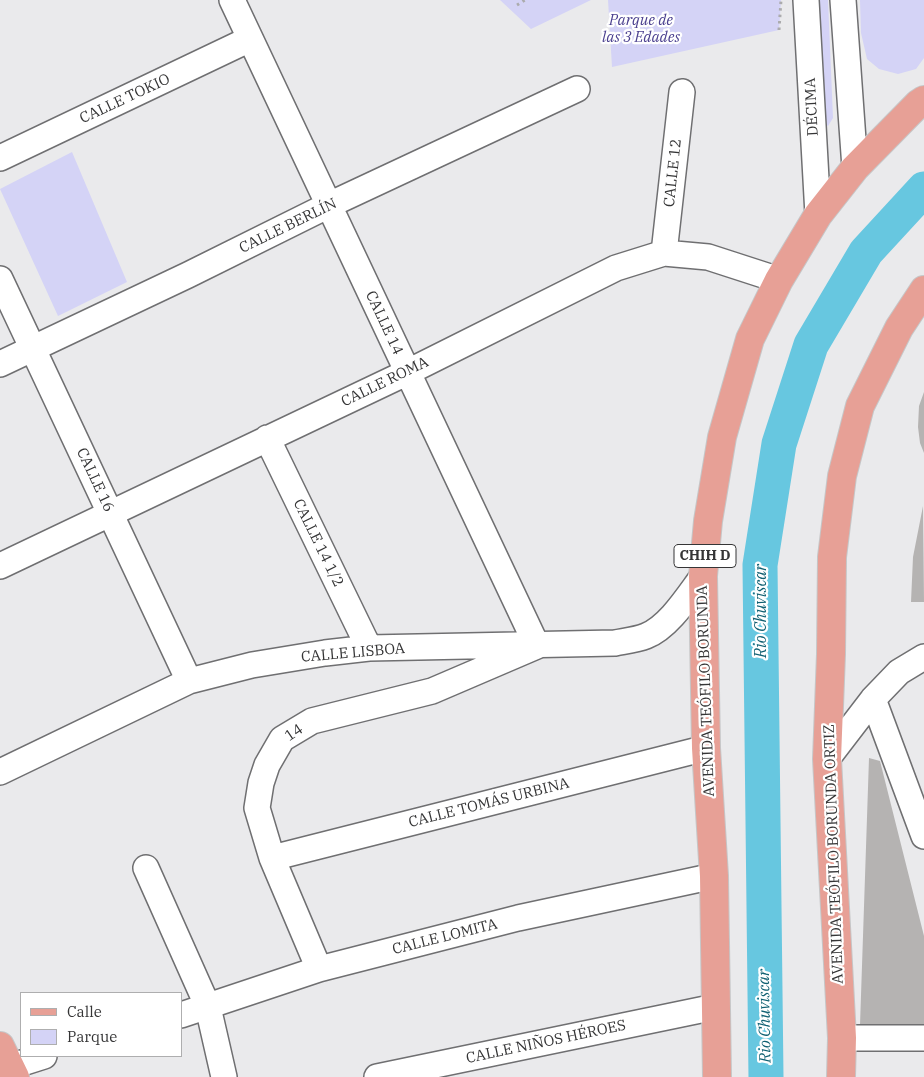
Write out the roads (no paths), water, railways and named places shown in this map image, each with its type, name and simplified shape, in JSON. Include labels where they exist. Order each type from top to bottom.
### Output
[{"type":"main road","name":"AVENIDA TEÓFILO BORUNDA","points":[[716,1077],[714,876],[706,748],[703,576],[708,521],[722,437],[750,339],[779,280],[818,215],[855,168],[922,99]]},
{"type":"main road","name":"AVENIDA TEÓFILO BORUNDA ORTIZ","points":[[841,1077],[842,1038],[827,759],[832,556],[842,476],[860,406],[900,328],[924,290]]},
{"type":"street","name":"CALLE 14","points":[[232,0],[537,646]]},
{"type":"street","name":"DÉCIMA","points":[[806,0],[818,215]]},
{"type":"street","points":[[843,0],[855,168]]},
{"type":"street","name":"CALLE TOKIO","points":[[0,158],[250,39]]},
{"type":"street","name":"CALLE BERLÍN","points":[[0,364],[329,205],[578,88]]},
{"type":"street","name":"CALLE 12","points":[[664,254],[682,92]]},
{"type":"street","name":"CALLE ROMA","points":[[0,566],[408,372],[616,268],[664,254],[708,257],[779,280]]},
{"type":"street","name":"CALLE 16","points":[[0,279],[189,681]]},
{"type":"street","name":"CALLE 14 1/2","points":[[267,438],[369,648]]},
{"type":"street","name":"CALLE LISBOA","points":[[0,772],[189,681],[252,665],[369,648],[615,643],[646,636],[661,626],[678,610],[703,576]]},
{"type":"street","name":"14","points":[[318,969],[272,858],[257,808],[261,783],[267,765],[282,740],[312,721],[432,691],[537,646]]},
{"type":"street","points":[[827,759],[872,699],[899,672],[924,657]]},
{"type":"street","points":[[872,699],[924,836]]},
{"type":"street","name":"CALLE TOMÁS URBINA","points":[[272,858],[706,748]]},
{"type":"street","points":[[146,868],[208,1007],[224,1077]]},
{"type":"street","name":"CALLE LOMITA","points":[[182,1015],[318,969],[518,918],[714,876]]},
{"type":"street","name":"CALLE NIÑOS HÉROES","points":[[377,1077],[715,1007]]},
{"type":"street","points":[[842,1038],[924,1038]]},
{"type":"street","points":[[6,1065],[40,1057]]},
{"type":"waterway","name":"Rio Chuviscar","points":[[766,1077],[760,565],[779,444],[811,345],[866,252],[924,189]]},
{"type":"park label","name":"Parque de las 3 Edades","points":[[641,30]]}]
